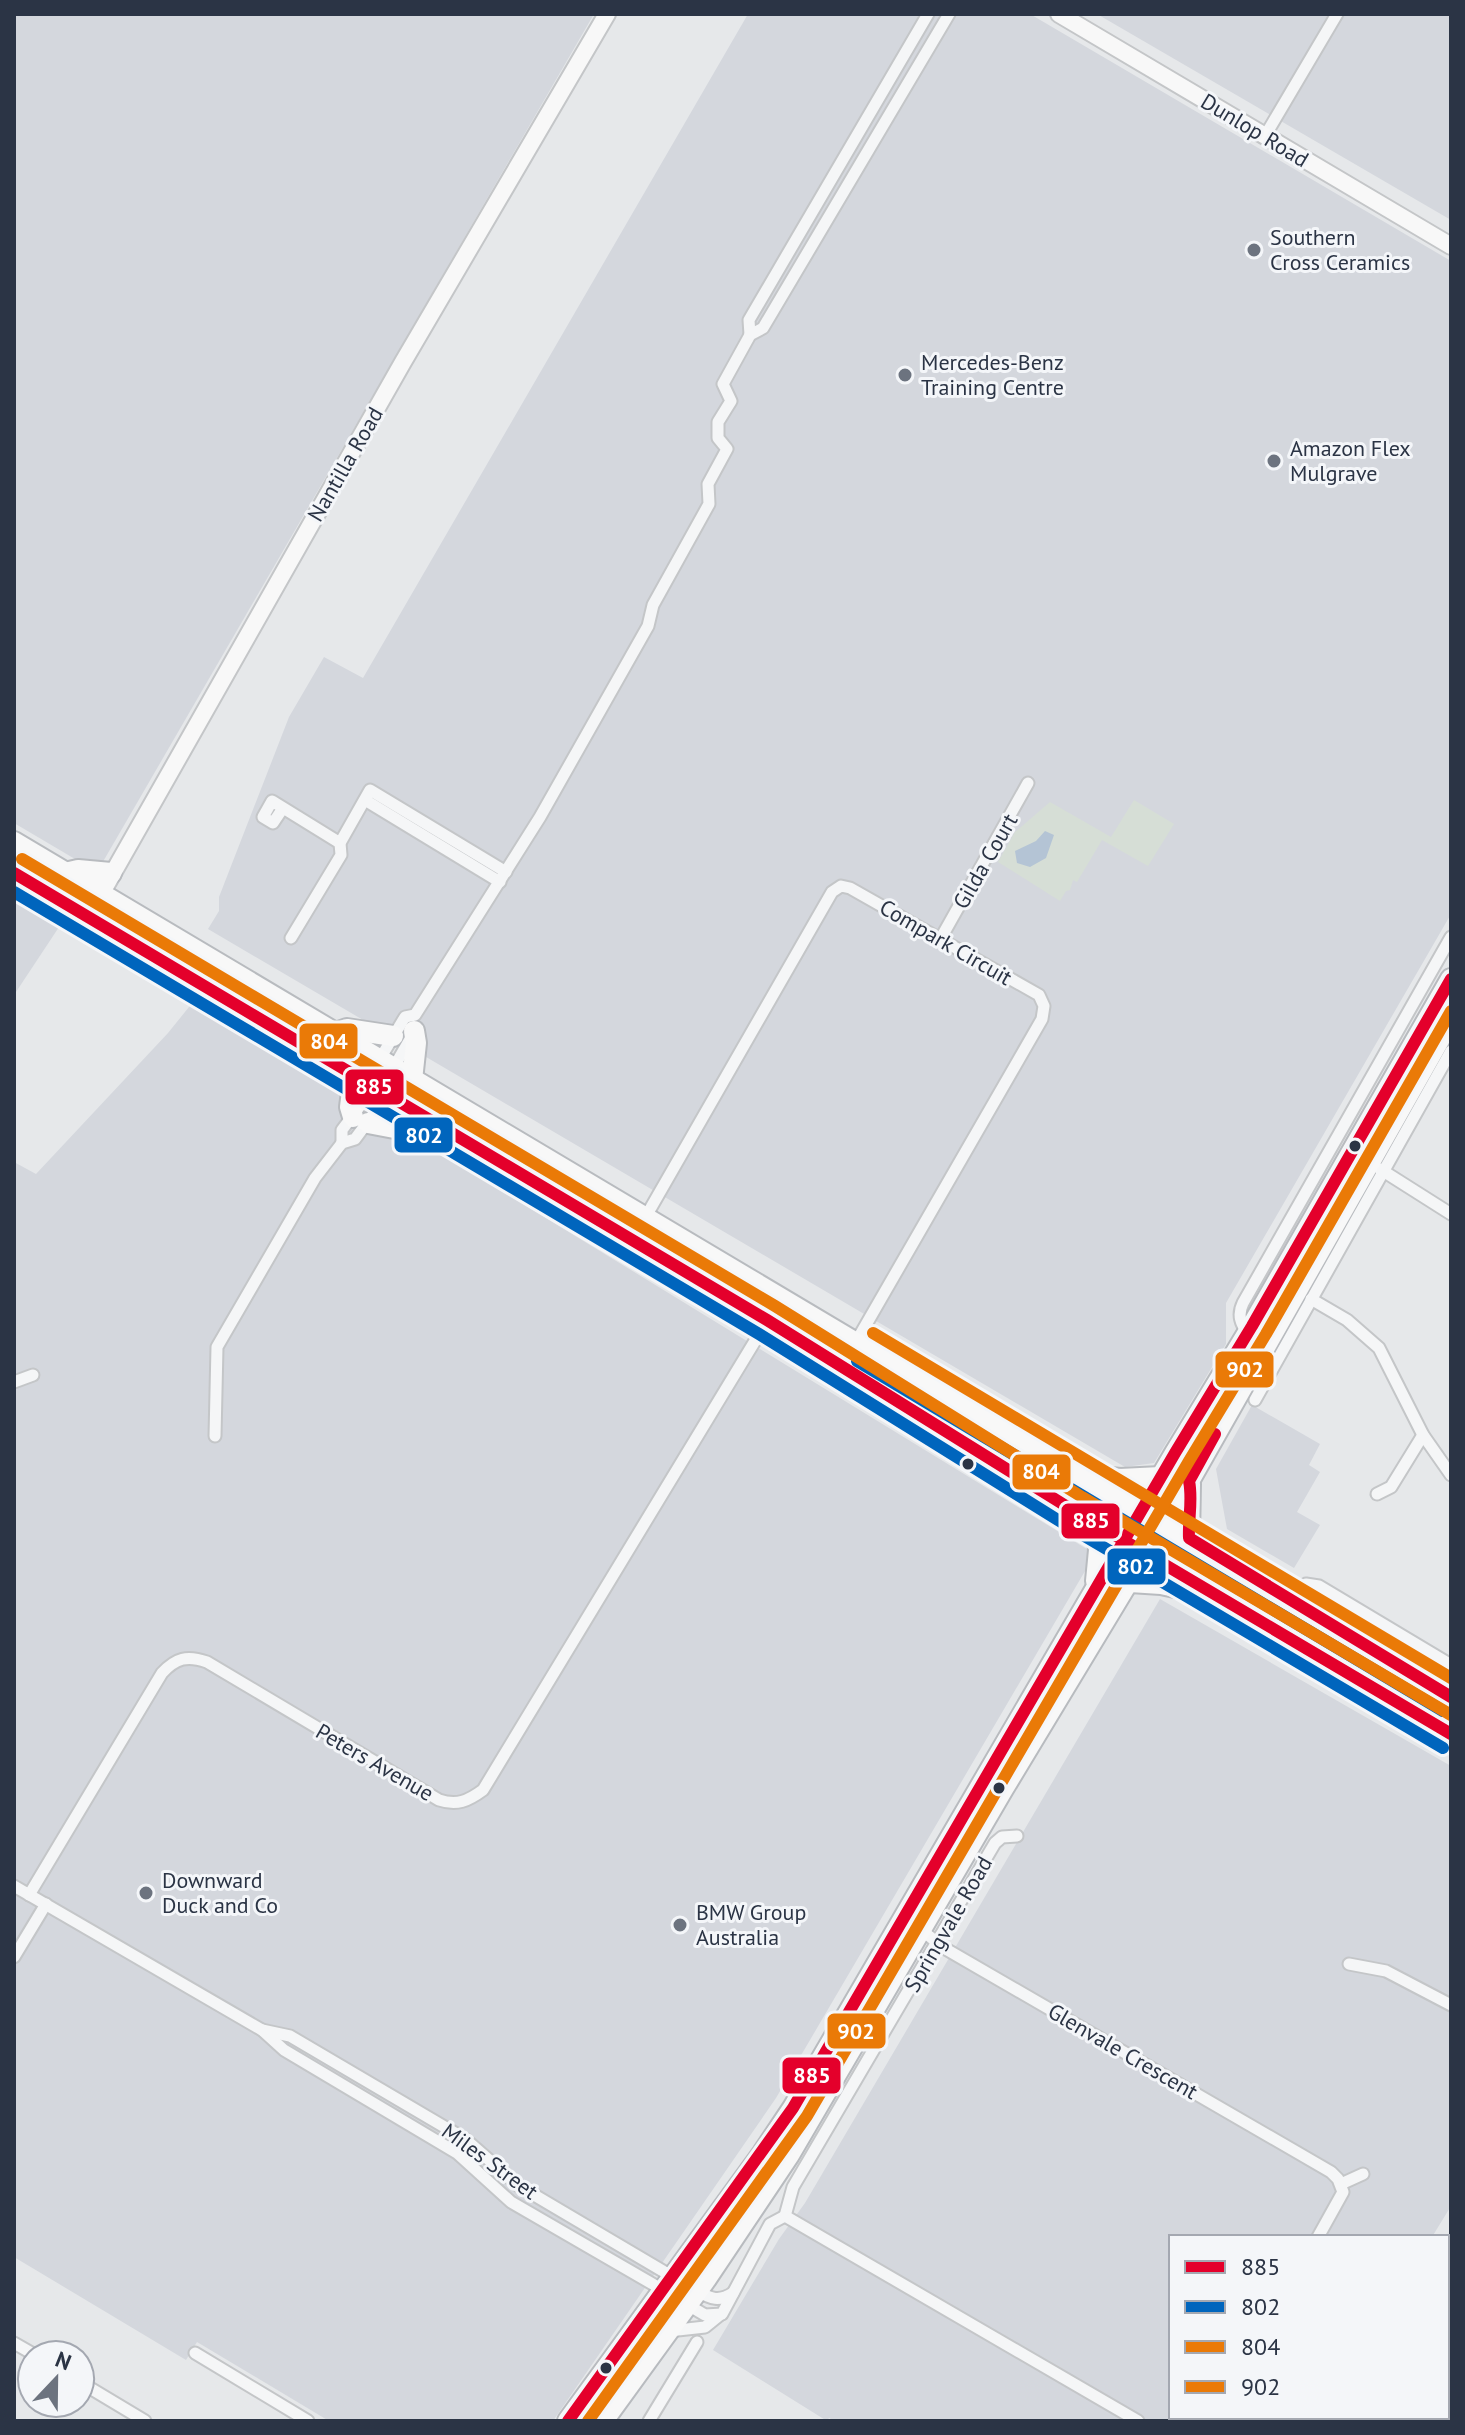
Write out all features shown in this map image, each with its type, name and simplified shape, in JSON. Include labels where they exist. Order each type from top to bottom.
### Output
[{"type":"highway","points":[[14,842],[333,1034],[1164,1523],[1451,1697]]},
{"type":"highway","points":[[65,873],[114,869],[121,878],[109,899]]},
{"type":"highway","points":[[14,873],[767,1320],[1124,1541],[1451,1734]]},
{"type":"highway","name":"Springvale Road","points":[[1368,1162],[1451,979]]},
{"type":"highway","name":"Springvale Road","points":[[568,2421],[771,2143],[921,1930],[1095,1589],[1161,1477],[1257,1339],[1368,1162],[1451,1019]]},
{"type":"highway","points":[[412,1080],[415,1023]]},
{"type":"highway","points":[[333,1034],[347,1029],[393,1036]]},
{"type":"highway","points":[[370,1086],[350,1107],[360,1120],[431,1135],[443,1129]]},
{"type":"highway","name":"Springvale Road","points":[[603,2421],[693,2298],[789,2155],[1189,1481],[1249,1392],[1257,1339]]},
{"type":"highway","points":[[1084,1476],[1120,1479],[1161,1477]]},
{"type":"highway","points":[[1189,1481],[1192,1495],[1188,1513],[1189,1538]]},
{"type":"highway","points":[[1095,1589],[1099,1550],[1096,1524]]},
{"type":"highway","points":[[1130,1582],[1156,1583],[1219,1596]]},
{"type":"highway","points":[[668,2284],[693,2298]]},
{"type":"street","name":"Nantilla Road","points":[[114,869],[395,375],[607,14]]},
{"type":"street","points":[[215,1436],[217,1347],[320,1171],[342,1143],[355,1139],[370,1086],[415,1023],[648,626],[653,605],[709,504],[708,484],[727,449],[718,438],[718,422],[731,401],[723,384],[750,335],[749,320],[928,14]]},
{"type":"street","points":[[750,335],[763,328],[949,14]]},
{"type":"street","name":"Dunlop Road","points":[[1059,14],[1085,21],[1265,136],[1451,246]]},
{"type":"street","points":[[1265,136],[1337,14]]},
{"type":"street","points":[[896,68],[911,76]]},
{"type":"street","points":[[834,175],[848,183]]},
{"type":"street","points":[[798,238],[811,246]]},
{"type":"street","name":"Gilda Court","points":[[941,938],[1028,783]]},
{"type":"street","points":[[291,938],[341,855],[340,843],[365,800],[503,877]]},
{"type":"street","points":[[283,808],[340,843]]},
{"type":"street","name":"Compark Circuit","points":[[645,1218],[832,892],[841,886],[941,938],[1039,995],[1044,1006],[1042,1019],[856,1342]]},
{"type":"street","points":[[88,917],[109,899]]},
{"type":"street","points":[[1257,1339],[1241,1324],[1240,1309],[1451,937]]},
{"type":"street","points":[[386,1065],[393,1036],[405,1017],[415,1023]]},
{"type":"street","points":[[1249,1392],[1264,1384],[1311,1299],[1368,1162],[1451,1051]]},
{"type":"street","points":[[1368,1162],[1451,1214]]},
{"type":"street","name":"Peters Avenue","points":[[29,1895],[162,1673],[182,1658],[195,1657],[207,1662],[439,1800],[450,1804],[464,1802],[483,1790],[781,1298]]},
{"type":"street","points":[[1311,1299],[1347,1320],[1379,1348],[1423,1435],[1451,1475]]},
{"type":"street","points":[[14,1382],[33,1375]]},
{"type":"street","points":[[1249,1392],[1264,1384]]},
{"type":"street","points":[[1377,1494],[1391,1487],[1423,1435]]},
{"type":"street","points":[[1306,1584],[1319,1586],[1451,1665]]},
{"type":"street","points":[[518,1706],[529,1713]]},
{"type":"street","name":"Springvale Road","points":[[722,2314],[767,2227],[785,2216],[793,2187],[921,1930],[995,1843],[1002,1837],[1017,1836]]},
{"type":"street","name":"Miles Street","points":[[14,1886],[262,2030],[284,2050],[457,2153],[511,2202],[601,2254],[668,2284]]},
{"type":"street","points":[[14,1957],[46,1904]]},
{"type":"street","name":"Glenvale Crescent","points":[[921,1930],[947,1950],[1324,2167],[1341,2184]]},
{"type":"street","points":[[1349,1964],[1386,1971],[1451,2005]]},
{"type":"street","name":"Miles Street","points":[[262,2030],[290,2036],[465,2139],[519,2186],[610,2239],[668,2284]]},
{"type":"street","points":[[336,2081],[344,2067]]},
{"type":"street","points":[[400,2118],[407,2105]]},
{"type":"street","points":[[457,2153],[465,2139]]},
{"type":"street","points":[[1319,2235],[1341,2196],[1341,2184],[1363,2174]]},
{"type":"street","points":[[785,2216],[1138,2421]]},
{"type":"street","points":[[601,2254],[610,2239]]},
{"type":"street","points":[[693,2298],[723,2299],[733,2292]]},
{"type":"street","points":[[693,2298],[705,2315],[722,2314]]},
{"type":"street","points":[[669,2331],[705,2327],[722,2314]]},
{"type":"street","points":[[649,2421],[697,2342]]},
{"type":"street","points":[[195,2353],[308,2421]]},
{"type":"street","points":[[96,2392],[145,2421]]},
{"type":"shaded area","points":[[14,14],[594,14],[97,872],[14,823]]},
{"type":"shaded area","points":[[748,14],[1030,14],[1451,261],[1451,914],[1226,1303],[1226,1344],[1154,1463],[1125,1467],[208,929],[219,911],[219,897],[289,717],[324,657],[363,678]]},
{"type":"shaded area","points":[[1097,14],[1451,14],[1451,220]]},
{"type":"shaded area","points":[[1134,800],[1174,824],[1148,866],[1102,840],[1077,882],[1073,880],[1070,890],[1060,901],[998,862],[1015,832],[1050,802],[1111,837]]},
{"type":"shaded area","points":[[14,898],[61,924],[14,995]]},
{"type":"shaded area","points":[[193,1002],[1095,1554],[776,2098],[553,2421],[329,2421],[197,2342],[186,2360],[14,2257],[14,1162],[36,1174],[168,1033]]},
{"type":"shaded area","points":[[1252,1405],[1320,1444],[1309,1465],[1320,1472],[1297,1512],[1320,1525],[1294,1568],[1227,1529],[1216,1469]]},
{"type":"shaded area","points":[[1160,1599],[1451,1766],[1451,2206],[1433,2235],[1169,2235],[1169,2419],[1324,2419],[1322,2421],[835,2421],[829,2418],[827,2421],[713,2350],[779,2239],[805,2203]]},
{"type":"shaded area","points":[[665,2310],[669,2313],[665,2322],[590,2421],[577,2421]]},
{"type":"water","points":[[1045,831],[1054,835],[1046,858],[1030,867],[1017,863],[1015,851],[1036,841]]},
{"type":"transit line","name":"804","points":[[22,859],[775,1306],[1082,1497],[1451,1715]]},
{"type":"transit line","name":"885","points":[[14,873],[767,1320],[1074,1511],[1451,1734]]},
{"type":"transit line","name":"802","points":[[14,892],[759,1334],[1066,1525],[1443,1748]]},
{"type":"transit line","name":"885","points":[[568,2421],[793,2108],[1252,1326],[1451,979]]},
{"type":"transit line","name":"902","points":[[588,2421],[807,2116],[1266,1334],[1451,1011]]},
{"type":"transit line","name":"804","points":[[873,1333],[1451,1678]]},
{"type":"transit line","name":"802","points":[[857,1361],[1443,1711]]},
{"type":"transit line","name":"885","points":[[1215,1434],[1189,1481],[1189,1538],[1451,1697]]},
{"type":"place","name":"Southern Cross Ceramics","points":[[1254,250]]},
{"type":"place","name":"Mercedes-Benz Training Centre","points":[[905,375]]},
{"type":"place","name":"Amazon Flex Mulgrave","points":[[1274,461]]},
{"type":"place","name":"Downward Duck and Co","points":[[146,1893]]},
{"type":"place","name":"BMW Group Australia","points":[[680,1925]]}]
